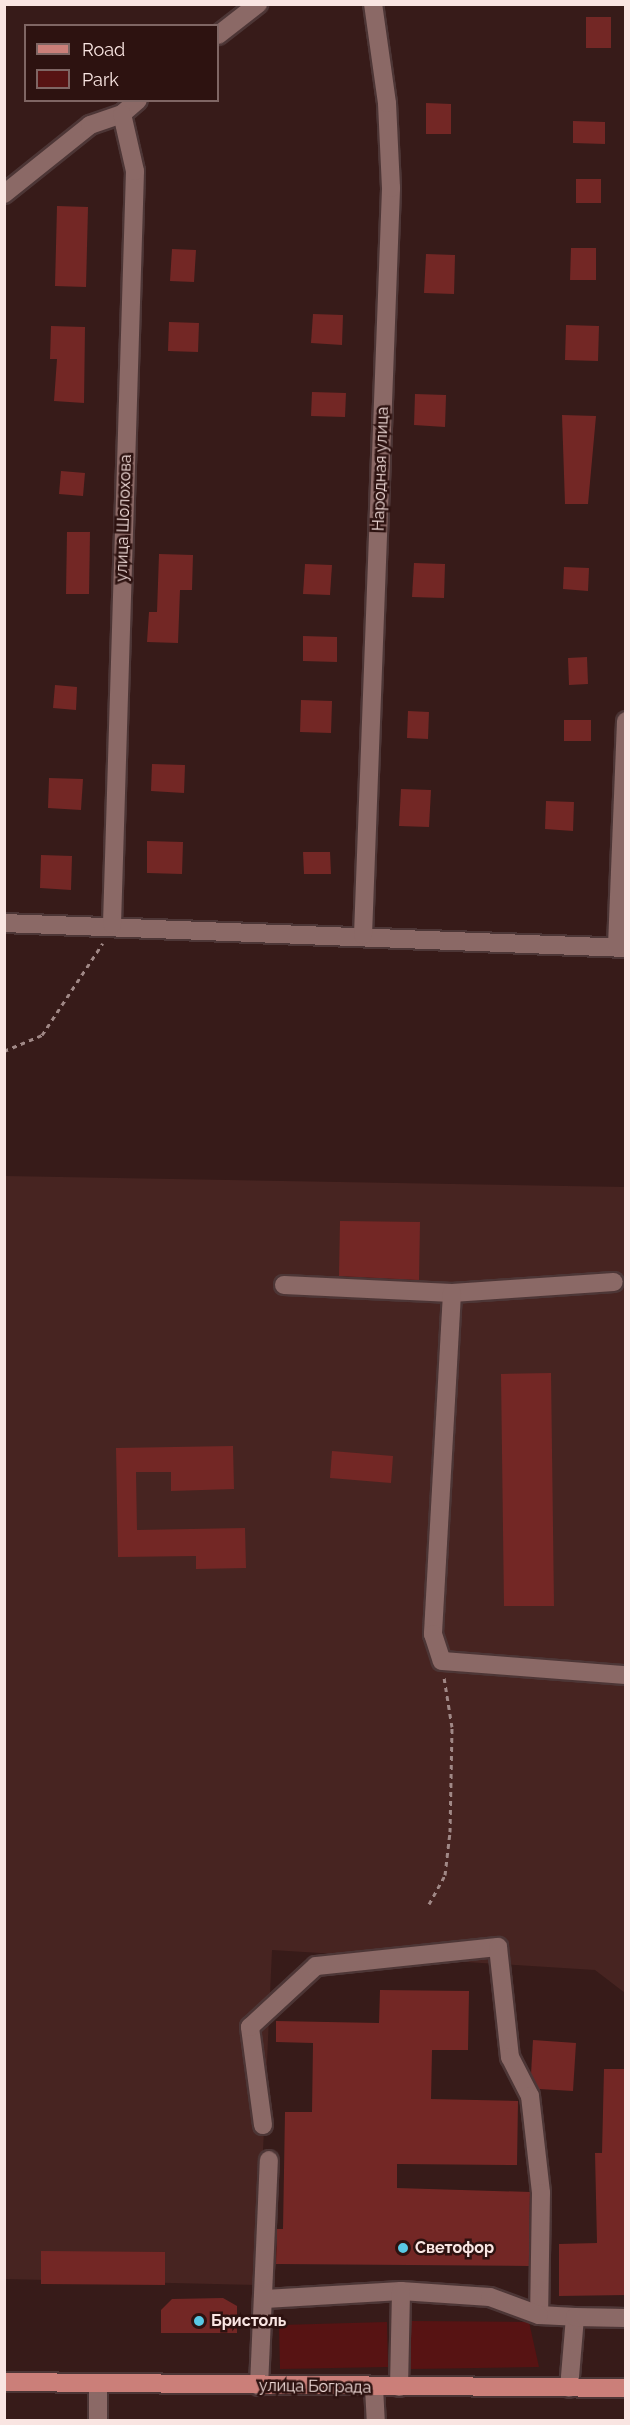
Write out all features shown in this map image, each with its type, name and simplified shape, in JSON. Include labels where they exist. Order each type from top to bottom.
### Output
[{"type":"main road","name":"улица Бограда","points":[[4,2382],[626,2388]]},
{"type":"street","points":[[219,34],[258,4]]},
{"type":"street","name":"Народная улица","points":[[363,935],[391,188],[387,103],[373,4]]},
{"type":"street","points":[[4,194],[90,125],[122,114],[136,102]]},
{"type":"street","name":"улица Шолохова","points":[[112,924],[135,171],[122,114]]},
{"type":"street","points":[[4,923],[112,924],[621,947],[626,721]]},
{"type":"street","points":[[284,1285],[452,1293],[614,1282]]},
{"type":"street","points":[[452,1293],[433,1635],[442,1661],[626,1675]]},
{"type":"street","points":[[263,2125],[250,2027],[316,1966],[498,1947],[510,2057],[530,2096],[541,2193],[539,2315]]},
{"type":"street","points":[[259,2386],[265,2299],[269,2160]]},
{"type":"street","points":[[399,2387],[401,2291]]},
{"type":"street","points":[[265,2299],[401,2291],[490,2297],[539,2315],[626,2318]]},
{"type":"street","points":[[569,2388],[574,2317]]},
{"type":"street","points":[[98,2383],[98,2421]]},
{"type":"street","points":[[374,2387],[376,2421]]},
{"type":"path","points":[[4,1052],[42,1035],[88,972],[112,924]]},
{"type":"path","points":[[429,1904],[445,1875],[450,1832],[452,1727],[442,1661]]},
{"type":"shaded area","points":[[5,1176],[625,1187],[625,1993],[595,1970],[272,1950],[257,2285],[5,2279]]},
{"type":"green space","points":[[410,2321],[529,2322],[539,2367],[409,2369]]},
{"type":"green space","points":[[387,2322],[388,2367],[280,2369],[279,2325]]},
{"type":"building","points":[[586,17],[611,17],[611,48],[586,48]]},
{"type":"building","points":[[426,103],[451,104],[451,134],[426,134]]},
{"type":"building","points":[[573,121],[605,122],[605,144],[573,143]]},
{"type":"building","points":[[576,179],[601,179],[601,203],[576,203]]},
{"type":"building","points":[[57,206],[88,207],[86,287],[55,286]]},
{"type":"building","points":[[571,248],[596,248],[596,280],[570,280]]},
{"type":"building","points":[[172,249],[196,250],[194,282],[170,281]]},
{"type":"building","points":[[426,254],[455,255],[454,294],[424,293]]},
{"type":"building","points":[[313,314],[343,315],[342,345],[311,343]]},
{"type":"building","points":[[169,322],[199,323],[198,352],[168,351]]},
{"type":"building","points":[[566,325],[599,326],[598,361],[565,360]]},
{"type":"building","points":[[51,326],[85,327],[84,403],[54,401],[57,359],[50,359]]},
{"type":"building","points":[[312,392],[346,393],[345,417],[311,416]]},
{"type":"building","points":[[415,394],[446,395],[445,427],[414,425]]},
{"type":"building","points":[[562,415],[596,416],[588,504],[565,504]]},
{"type":"building","points":[[61,471],[85,473],[83,496],[59,494]]},
{"type":"building","points":[[67,532],[90,532],[89,594],[66,594]]},
{"type":"building","points":[[159,554],[193,555],[192,590],[180,590],[178,643],[147,642],[149,612],[157,612]]},
{"type":"building","points":[[414,563],[445,564],[444,598],[412,597]]},
{"type":"building","points":[[305,564],[332,565],[330,595],[303,594]]},
{"type":"building","points":[[564,567],[589,568],[588,591],[563,589]]},
{"type":"building","points":[[303,636],[337,637],[337,662],[303,661]]},
{"type":"building","points":[[587,657],[588,684],[569,685],[568,658]]},
{"type":"building","points":[[55,685],[77,687],[76,710],[53,708]]},
{"type":"building","points":[[301,700],[332,701],[331,733],[300,732]]},
{"type":"building","points":[[408,711],[429,712],[428,739],[407,738]]},
{"type":"building","points":[[564,720],[591,720],[591,741],[564,741]]},
{"type":"building","points":[[152,764],[185,765],[184,793],[151,791]]},
{"type":"building","points":[[49,778],[83,779],[81,810],[48,808]]},
{"type":"building","points":[[401,789],[431,790],[429,827],[399,826]]},
{"type":"building","points":[[546,801],[574,802],[573,831],[545,829]]},
{"type":"building","points":[[147,841],[183,842],[182,874],[147,873]]},
{"type":"building","points":[[303,852],[330,852],[331,874],[304,874]]},
{"type":"building","points":[[41,855],[72,856],[71,890],[40,888]]},
{"type":"building","points":[[340,1221],[420,1222],[419,1280],[339,1276]]},
{"type":"building","points":[[551,1373],[554,1606],[504,1606],[501,1374]]},
{"type":"building","points":[[233,1446],[234,1489],[171,1491],[171,1472],[136,1472],[137,1530],[245,1528],[246,1568],[196,1569],[196,1556],[118,1557],[116,1448]]},
{"type":"building","points":[[332,1451],[393,1456],[391,1483],[330,1478]]},
{"type":"building","points":[[380,1990],[469,1991],[468,2050],[432,2050],[431,2099],[518,2101],[517,2165],[397,2164],[397,2188],[530,2192],[529,2266],[276,2264],[277,2229],[283,2229],[285,2112],[312,2112],[313,2043],[276,2042],[276,2021],[379,2023]]},
{"type":"building","points":[[533,2040],[576,2043],[573,2091],[539,2089],[531,2074]]},
{"type":"building","points":[[604,2069],[626,2069],[626,2295],[559,2296],[559,2244],[597,2243],[595,2153],[602,2153]]},
{"type":"building","points":[[41,2251],[165,2252],[165,2285],[41,2284]]},
{"type":"building","name":"Бристоль","points":[[223,2298],[237,2306],[237,2333],[161,2333],[161,2310],[172,2299]]},
{"type":"place","name":"Светофор","points":[[403,2248]]},
{"type":"place","name":"Бристоль","points":[[199,2321]]}]
